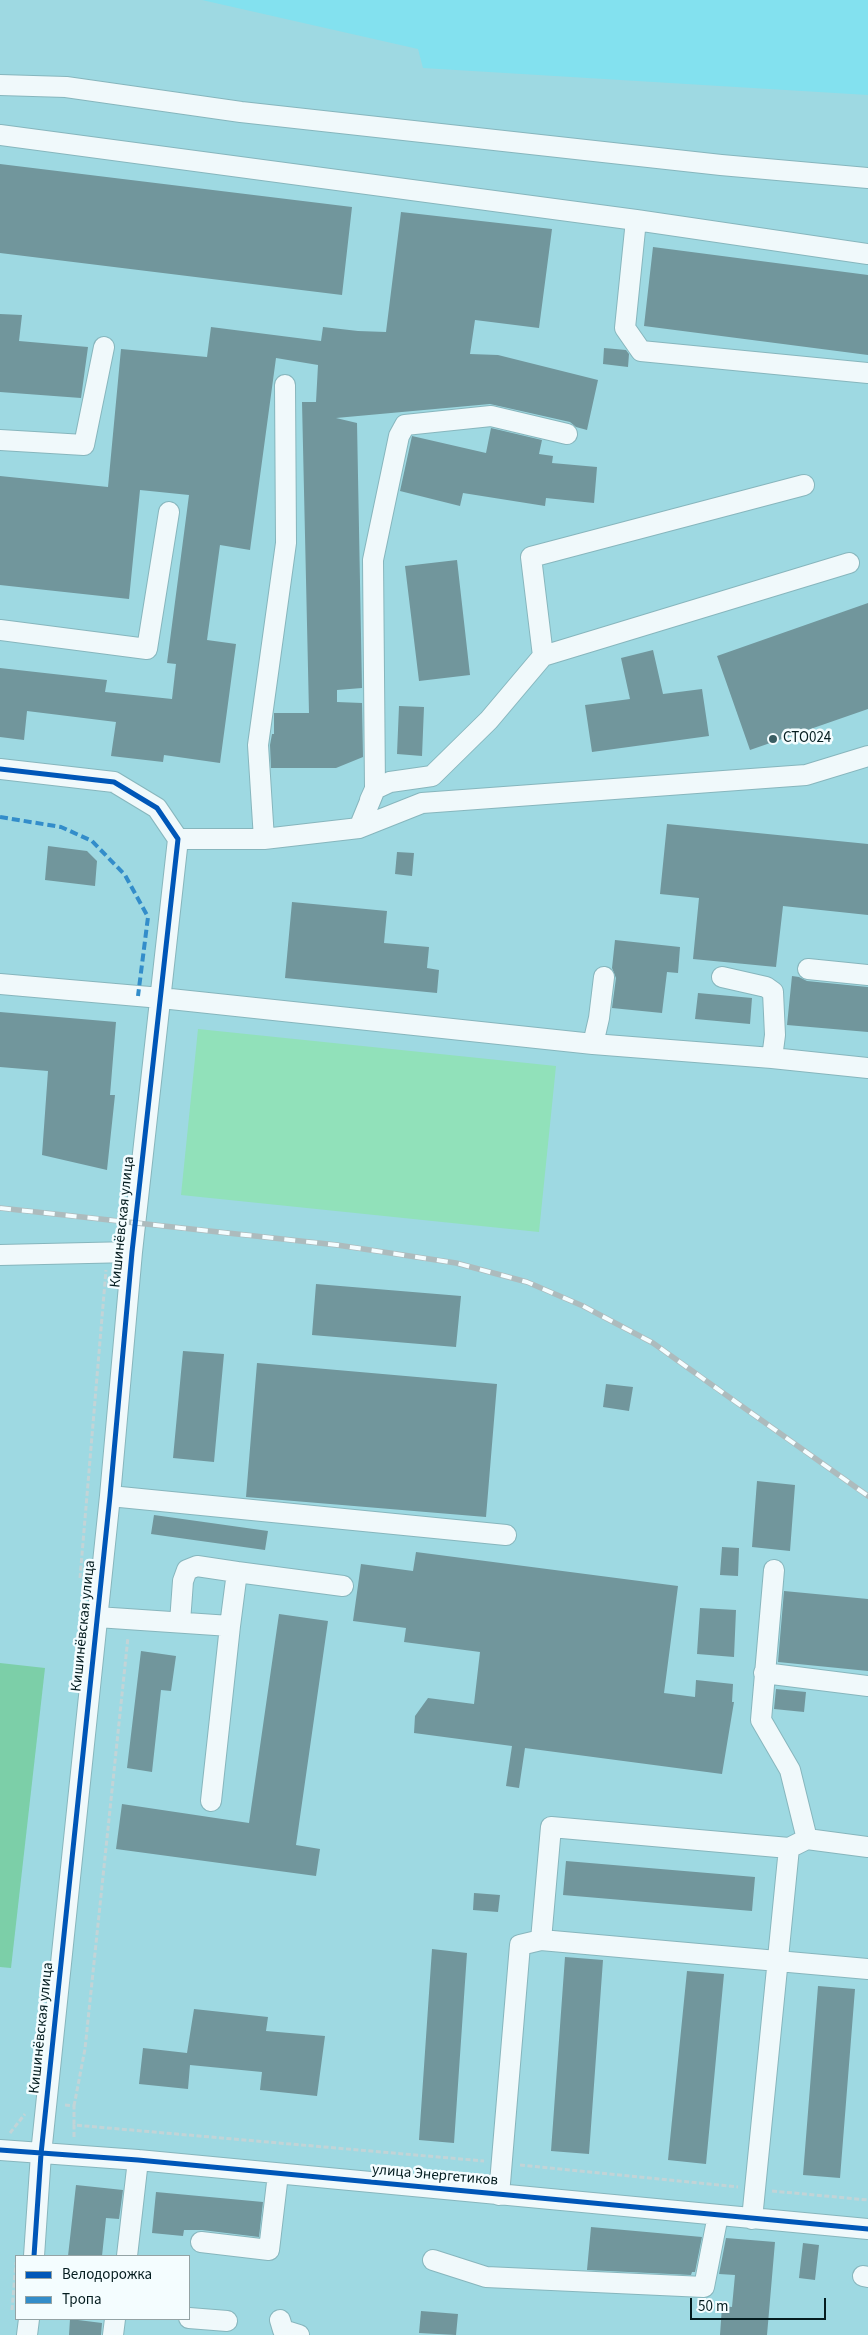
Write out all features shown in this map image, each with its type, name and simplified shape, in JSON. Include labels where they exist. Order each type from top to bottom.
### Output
[{"type":"street","points":[[0,85],[66,87],[241,112],[721,165],[868,178]]},
{"type":"street","points":[[0,136],[636,220],[868,254]]},
{"type":"street","points":[[636,220],[625,328],[640,351],[868,373]]},
{"type":"street","points":[[0,440],[84,445],[104,347]]},
{"type":"street","points":[[264,839],[258,745],[286,543],[285,385]]},
{"type":"street","points":[[359,828],[375,789],[374,560],[399,436],[405,425],[491,416],[567,434]]},
{"type":"street","points":[[543,656],[531,557],[804,485]]},
{"type":"street","points":[[0,630],[146,649],[169,512]]},
{"type":"street","points":[[375,789],[390,782],[432,776],[489,720],[543,656],[849,563]]},
{"type":"street","points":[[0,768],[114,782],[157,808],[178,839],[264,839],[359,828],[422,803],[806,774],[868,756]]},
{"type":"street","name":"Кишинёвская улица","points":[[34,2255],[41,2154],[110,1496],[132,1252],[178,839]]},
{"type":"street","points":[[808,969],[868,975]]},
{"type":"street","points":[[593,1044],[599,1018],[604,977]]},
{"type":"street","points":[[722,977],[766,987],[773,992],[776,1035],[772,1058]]},
{"type":"street","points":[[0,984],[161,998],[593,1044],[772,1058],[868,1068]]},
{"type":"street","points":[[0,1255],[132,1252]]},
{"type":"street","points":[[110,1496],[506,1535]]},
{"type":"street","points":[[180,1622],[183,1580],[187,1570],[197,1566],[343,1586]]},
{"type":"street","points":[[774,1570],[761,1720],[790,1770],[807,1840]]},
{"type":"street","points":[[211,1801],[237,1572]]},
{"type":"street","points":[[97,1617],[230,1626]]},
{"type":"street","points":[[764,1673],[868,1686]]},
{"type":"street","points":[[541,1940],[551,1826],[789,1848],[807,1840],[868,1847]]},
{"type":"street","points":[[752,2219],[789,1848]]},
{"type":"street","points":[[498,2195],[520,1945],[541,1940],[868,1969]]},
{"type":"street","name":"улица Энергетиков","points":[[0,2150],[138,2160],[868,2229]]},
{"type":"street","points":[[127,2255],[138,2160]]},
{"type":"street","points":[[201,2242],[269,2250],[278,2174]]},
{"type":"street","points":[[433,2260],[486,2277],[704,2287],[718,2215]]},
{"type":"street","points":[[190,2318],[227,2321]]},
{"type":"street","points":[[21,2320],[27,2335]]},
{"type":"street","points":[[113,2335],[114,2320]]},
{"type":"street","points":[[280,2320],[283,2330],[300,2335]]},
{"type":"path","points":[[80,1580],[108,1252]]},
{"type":"path","points":[[74,2106],[85,2048],[130,1619]]},
{"type":"path","points":[[72,2156],[74,2125],[501,2163],[868,2200]]},
{"type":"shaded area","points":[[202,0],[868,0],[868,95],[423,68],[418,49]]},
{"type":"green space","points":[[198,1029],[556,1066],[539,1232],[181,1195]]},
{"type":"green space","points":[[0,1663],[45,1668],[11,1968],[0,1967]]},
{"type":"building","points":[[0,164],[352,207],[342,295],[0,253]]},
{"type":"building","points":[[401,212],[552,229],[539,328],[475,320],[470,354],[498,355],[598,380],[587,430],[576,427],[570,422],[490,404],[336,418],[357,423],[362,688],[337,690],[337,702],[362,703],[363,757],[336,768],[271,768],[270,745],[272,734],[274,734],[274,713],[309,713],[302,402],[316,402],[318,365],[276,358],[250,550],[220,545],[207,640],[236,644],[220,763],[164,755],[163,762],[111,756],[116,722],[27,711],[24,740],[0,737],[0,668],[107,680],[105,692],[172,699],[176,664],[167,663],[189,495],[140,490],[129,599],[0,585],[0,476],[108,487],[121,349],[207,357],[211,327],[321,341],[323,327],[386,332]]},
{"type":"building","points":[[653,247],[868,275],[868,355],[644,326]]},
{"type":"building","points":[[0,314],[22,315],[19,341],[88,347],[81,398],[0,392]]},
{"type":"building","points":[[604,348],[626,350],[629,354],[628,367],[603,364]]},
{"type":"building","points":[[491,428],[542,440],[539,454],[553,456],[552,463],[597,467],[594,503],[546,498],[545,506],[463,493],[460,506],[400,491],[412,436],[486,453]]},
{"type":"building","points":[[457,560],[470,675],[419,681],[405,566]]},
{"type":"building","points":[[868,603],[868,709],[750,750],[717,656]]},
{"type":"building","points":[[653,650],[663,694],[702,689],[709,736],[592,752],[585,705],[630,699],[621,658]]},
{"type":"building","points":[[399,706],[424,707],[422,756],[397,754]]},
{"type":"building","points":[[667,824],[868,844],[868,915],[783,906],[776,967],[693,959],[699,898],[660,894]]},
{"type":"building","points":[[48,846],[87,851],[97,861],[95,886],[45,880]]},
{"type":"building","points":[[397,852],[414,853],[412,876],[395,874]]},
{"type":"building","points":[[292,902],[387,911],[384,943],[429,947],[427,968],[439,970],[437,993],[285,978]]},
{"type":"building","points":[[615,940],[680,947],[678,973],[667,972],[662,1013],[612,1008],[616,978],[612,968]]},
{"type":"building","points":[[792,976],[807,981],[868,987],[868,1032],[787,1025]]},
{"type":"building","points":[[698,993],[752,998],[750,1024],[695,1019]]},
{"type":"building","points":[[0,1012],[116,1022],[110,1095],[115,1095],[107,1170],[42,1155],[48,1071],[0,1067]]},
{"type":"building","points":[[316,1284],[461,1296],[456,1347],[312,1335]]},
{"type":"building","points":[[183,1351],[224,1354],[214,1462],[173,1458]]},
{"type":"building","points":[[257,1363],[497,1384],[486,1517],[246,1497]]},
{"type":"building","points":[[606,1384],[633,1387],[629,1411],[603,1407]]},
{"type":"building","points":[[757,1481],[795,1485],[790,1551],[752,1547]]},
{"type":"building","points":[[154,1515],[268,1531],[265,1550],[151,1534]]},
{"type":"building","points":[[722,1547],[739,1548],[738,1576],[720,1575]]},
{"type":"building","points":[[416,1552],[678,1586],[664,1693],[695,1697],[696,1680],[733,1684],[732,1702],[734,1702],[722,1774],[525,1748],[519,1788],[506,1786],[512,1746],[414,1733],[415,1716],[428,1698],[474,1704],[480,1652],[404,1642],[406,1628],[353,1621],[361,1564],[413,1571]]},
{"type":"building","points":[[784,1591],[868,1599],[868,1671],[778,1662]]},
{"type":"building","points":[[700,1608],[736,1610],[734,1657],[697,1654]]},
{"type":"building","points":[[279,1614],[328,1621],[296,1845],[320,1849],[316,1876],[116,1849],[122,1804],[249,1823]]},
{"type":"building","points":[[141,1651],[176,1656],[171,1691],[161,1690],[152,1772],[127,1768]]},
{"type":"building","points":[[776,1689],[806,1692],[804,1712],[774,1709]]},
{"type":"building","points":[[566,1861],[755,1877],[752,1911],[563,1895]]},
{"type":"building","points":[[474,1893],[500,1895],[498,1912],[473,1910]]},
{"type":"building","points":[[432,1949],[467,1953],[454,2143],[419,2140]]},
{"type":"building","points":[[565,1957],[603,1960],[589,2154],[551,2151]]},
{"type":"building","points":[[687,1971],[724,1974],[706,2164],[668,2160]]},
{"type":"building","points":[[818,1986],[855,1989],[840,2178],[803,2175]]},
{"type":"building","points":[[194,2009],[268,2017],[266,2031],[325,2036],[317,2096],[260,2090],[262,2072],[190,2065],[188,2089],[139,2084],[143,2048],[187,2053]]},
{"type":"building","points":[[76,2185],[123,2190],[119,2219],[106,2218],[102,2255],[68,2255]]},
{"type":"building","points":[[156,2192],[263,2202],[259,2237],[202,2230],[184,2230],[183,2236],[152,2233]]},
{"type":"building","points":[[591,2227],[702,2237],[695,2272],[692,2272],[691,2275],[587,2270]]},
{"type":"building","points":[[726,2238],[775,2242],[767,2335],[720,2335],[722,2306],[732,2307],[735,2275],[719,2274]]},
{"type":"building","points":[[803,2243],[819,2245],[815,2280],[799,2278]]},
{"type":"building","points":[[421,2311],[458,2314],[456,2335],[419,2333]]},
{"type":"building","points":[[70,2320],[102,2323],[101,2335],[69,2335]]},
{"type":"railway","points":[[0,1208],[337,1245],[456,1263],[527,1282],[583,1306],[653,1343],[868,1496]]},
{"type":"marked path","points":[[0,817],[61,827],[92,841],[125,875],[148,917],[138,996]]},
{"type":"cycle path","points":[[0,769],[114,782],[157,808],[178,839],[132,1252],[110,1496],[41,2154],[34,2255]]},
{"type":"cycle path","points":[[0,2150],[138,2160],[868,2229]]},
{"type":"place","name":"СТО024","points":[[773,739]]}]
